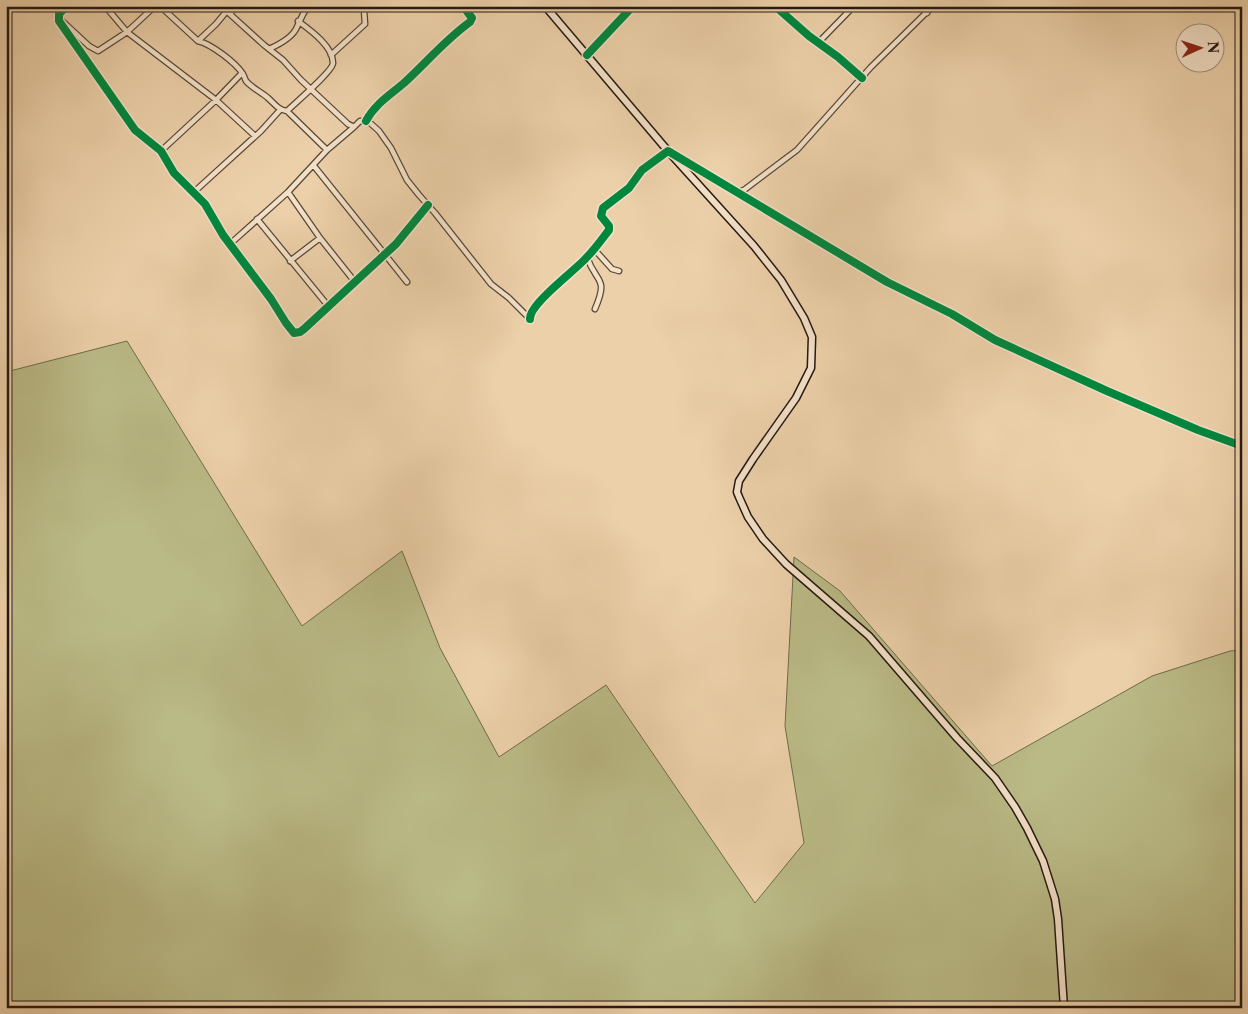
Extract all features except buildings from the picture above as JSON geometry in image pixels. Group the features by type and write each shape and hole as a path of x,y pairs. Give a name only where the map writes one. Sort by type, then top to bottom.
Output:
{"main road":[{"path":"545,6 668,151 754,246 795,301 812,337 811,368 796,398 739,481 737,492 743,506 763,539 786,564 868,636 994,778 1014,806 1043,862 1055,898 1064,1008"}],"street":[{"path":"58,17 67,6"},
{"path":"105,6 127,32 216,100 255,136"},
{"path":"58,17 95,50 102,49 127,32 155,6"},
{"path":"160,6 198,41 215,49 242,72 246,81 280,110 287,111 327,150"},
{"path":"220,6 283,60 348,124 354,127"},
{"path":"198,41 236,6"},
{"path":"269,49 286,40 297,28 298,21 308,6"},
{"path":"331,55 365,24 362,6"},
{"path":"366,121 372,110 405,82 455,33 470,22 472,18 463,6"},
{"path":"587,56 633,6"},
{"path":"775,6 862,78"},
{"path":"819,42 853,6"},
{"path":"920,6 927,13"},
{"path":"738,192 744,190 797,150 862,78 933,6"},
{"path":"58,17 74,45 135,130 161,151 174,173 205,204 214,221 294,333 300,332 329,307 385,254 406,233 428,205"},
{"path":"287,111 331,69 333,64 331,55 325,46 298,21"},
{"path":"161,151 216,100 242,72"},
{"path":"194,192 255,136 280,110"},
{"path":"230,244 288,192 296,181 314,166 327,150 360,121 366,121 373,125 387,141 407,180 491,284 509,298 530,319 530,313 549,292 587,258 610,228 602,219 601,210 629,188 642,170 668,151 887,282 952,314 995,340 1106,391 1198,430 1242,446"},
{"path":"314,166 407,282"},
{"path":"288,192 320,238 355,282"},
{"path":"257,218 329,307"},
{"path":"290,261 320,238"},
{"path":"594,249 612,269 619,271"},
{"path":"587,258 602,286 601,296 595,309"}],"green space":[{"path":"127,341 302,626 402,551 440,648 499,757 606,685 755,903 804,843 785,726 794,557 840,591 992,766 1152,676 1230,651 1242,650 1242,1008 6,1008 6,372"}],"waterway":[{"path":"1235,1008 1242,995"}],"cycle path":[{"path":"67,6 59,14 59,21 135,130 161,151 174,173 205,204 223,235 294,333 304,329 396,244 428,205"},
{"path":"366,121 378,105 404,83 452,36 470,22 472,18 463,6"},
{"path":"587,55 633,6"},
{"path":"775,6 862,78"},
{"path":"530,319 537,305 587,257 609,230 609,226 601,216 603,208 629,188 642,170 668,151 887,282 952,314 995,340 1107,391 1198,430 1242,446"}]}
